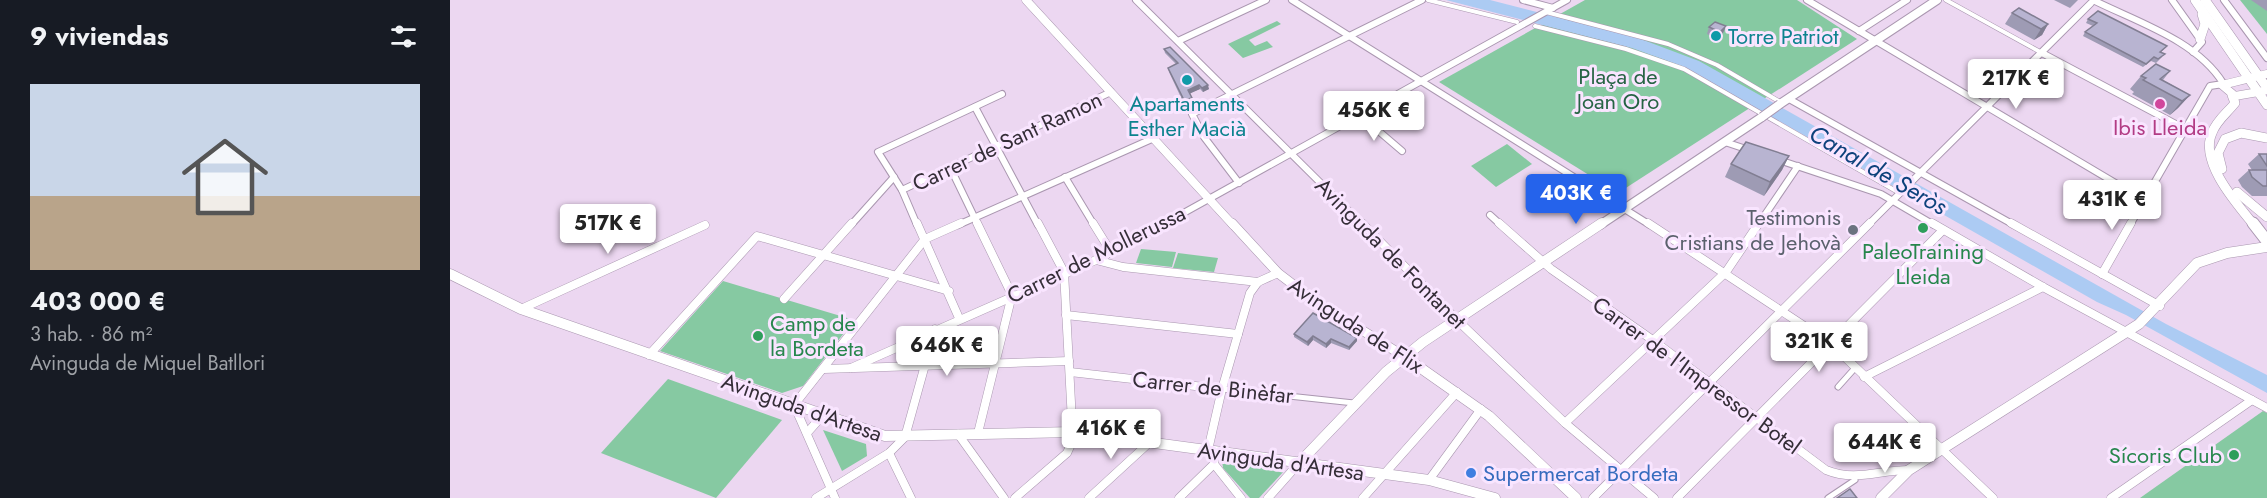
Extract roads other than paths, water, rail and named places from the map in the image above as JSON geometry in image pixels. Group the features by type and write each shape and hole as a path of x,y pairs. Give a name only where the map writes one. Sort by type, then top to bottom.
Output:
{"main road":[{"path":"1299,463 1386,372 1404,357 1936,0"},
{"path":"2195,47 2205,20 2199,2"},
{"path":"2199,2 2258,76 2267,105"},
{"path":"2226,86 2235,103 2213,129 2209,152 2222,181 2266,235"},
{"path":"2267,138 2244,133 2231,135 2221,143 2218,153 2220,166 2235,189 2267,217"},
{"path":"1881,498 1910,470 1941,449 2139,324 2160,306 2194,265 2248,248 2267,247"},
{"name":"Avinguda d'Artesa","path":"450,274 517,307 878,435 905,437 1073,432 1429,480 1472,495 1495,498"},
{"name":"Avinguda de Flix","path":"1404,357 1481,409 1576,498"}],"street":[{"name":"Avinguda de Flix","path":"1026,0 1278,273 1312,299 1404,357"},
{"name":"Avinguda de Fontanet","path":"1136,0 1293,153 1457,320 1565,423 1654,498"},
{"path":"1178,41 1266,0"},
{"path":"1292,0 1726,272 1830,343 1993,498"},
{"path":"1239,183 1204,137 1192,114 1422,0"},
{"path":"1428,0 1517,22"},
{"path":"1523,0 1553,8"},
{"name":"Carrer de Mollerussa","path":"851,368 1111,252 1361,116 1567,0"},
{"path":"1807,0 2144,200"},
{"path":"1859,31 1907,0"},
{"path":"1946,0 2185,129"},
{"path":"2172,0 2195,47 2226,86 2244,97 2264,90"},
{"path":"2224,0 2267,58"},
{"path":"1593,498 1893,200 1899,191 1922,174 2090,1 2195,47"},
{"path":"1546,12 1668,44 1717,65 1922,174 2160,306"},
{"path":"1534,26 1626,49 1684,69 1899,191"},
{"path":"2102,274 2210,86 2226,86 2258,76"},
{"name":"Carrer de Sant Ramon","path":"902,190 995,144 1111,92"},
{"path":"960,318 902,190 878,152 1002,94"},
{"path":"975,107 1064,272 1073,440 1067,453 1015,498"},
{"path":"1361,116 1402,151"},
{"path":"835,498 794,405 925,239 1154,138"},
{"path":"1725,142 1756,152"},
{"path":"1767,156 1893,200 2043,287 2267,408"},
{"path":"1565,423 1726,272 1798,166"},
{"path":"950,167 972,218 1012,295 978,434"},
{"path":"784,299 894,177"},
{"path":"1065,177 1111,252"},
{"name":"Carrer de l'Impressor Botel","path":"1490,215 1544,263 1654,341 1826,470 1855,480"},
{"path":"517,307 705,225"},
{"path":"1677,498 1943,230"},
{"path":"649,355 757,236 949,291"},
{"path":"1095,260 1123,267 1258,282"},
{"path":"1241,498 1214,464 1212,451 1222,389 1250,293 1258,282 1278,273"},
{"path":"1864,377 2043,287"},
{"path":"1066,315 1238,334"},
{"path":"816,498 889,453 905,437 935,329"},
{"path":"824,369 1069,361"},
{"path":"1838,387 1855,368"},
{"name":"Carrer de Binèfar","path":"1070,372 1356,403"},
{"path":"1363,498 1457,392"},
{"path":"2111,498 2252,400"},
{"path":"1429,480 1481,409"},
{"path":"807,433 822,416"},
{"path":"958,434 1004,498"},
{"path":"1089,498 1150,442"},
{"path":"889,453 911,498"},
{"path":"1268,498 1299,463"},
{"path":"1179,498 1214,464"},
{"path":"1828,498 1855,480 1886,470 1910,470"}],"water":[{"name":"Canal de Seròs","path":"1446,0 1490,0 1638,38 1699,61 2166,324 2267,375 2267,393 2126,315 2097,302 1682,66 1632,48"}],"place":[{"name":"Torre Patriot","path":"1716,36"},
{"name":"Apartaments Esther Macià","path":"1187,80"},
{"name":"Ibis Lleida","path":"2160,104"},
{"name":"PaleoTraining Lleida","path":"1923,228"},
{"name":"Testimonis Cristians de Jehovà","path":"1853,230"},
{"name":"Camp de la Bordeta","path":"758,336"},
{"name":"Sícoris Club","path":"2234,455"},
{"name":"Supermercat Bordeta","path":"1471,473"}],"park label":[{"name":"Plaça de Joan Oro","path":"1618,88"}]}
